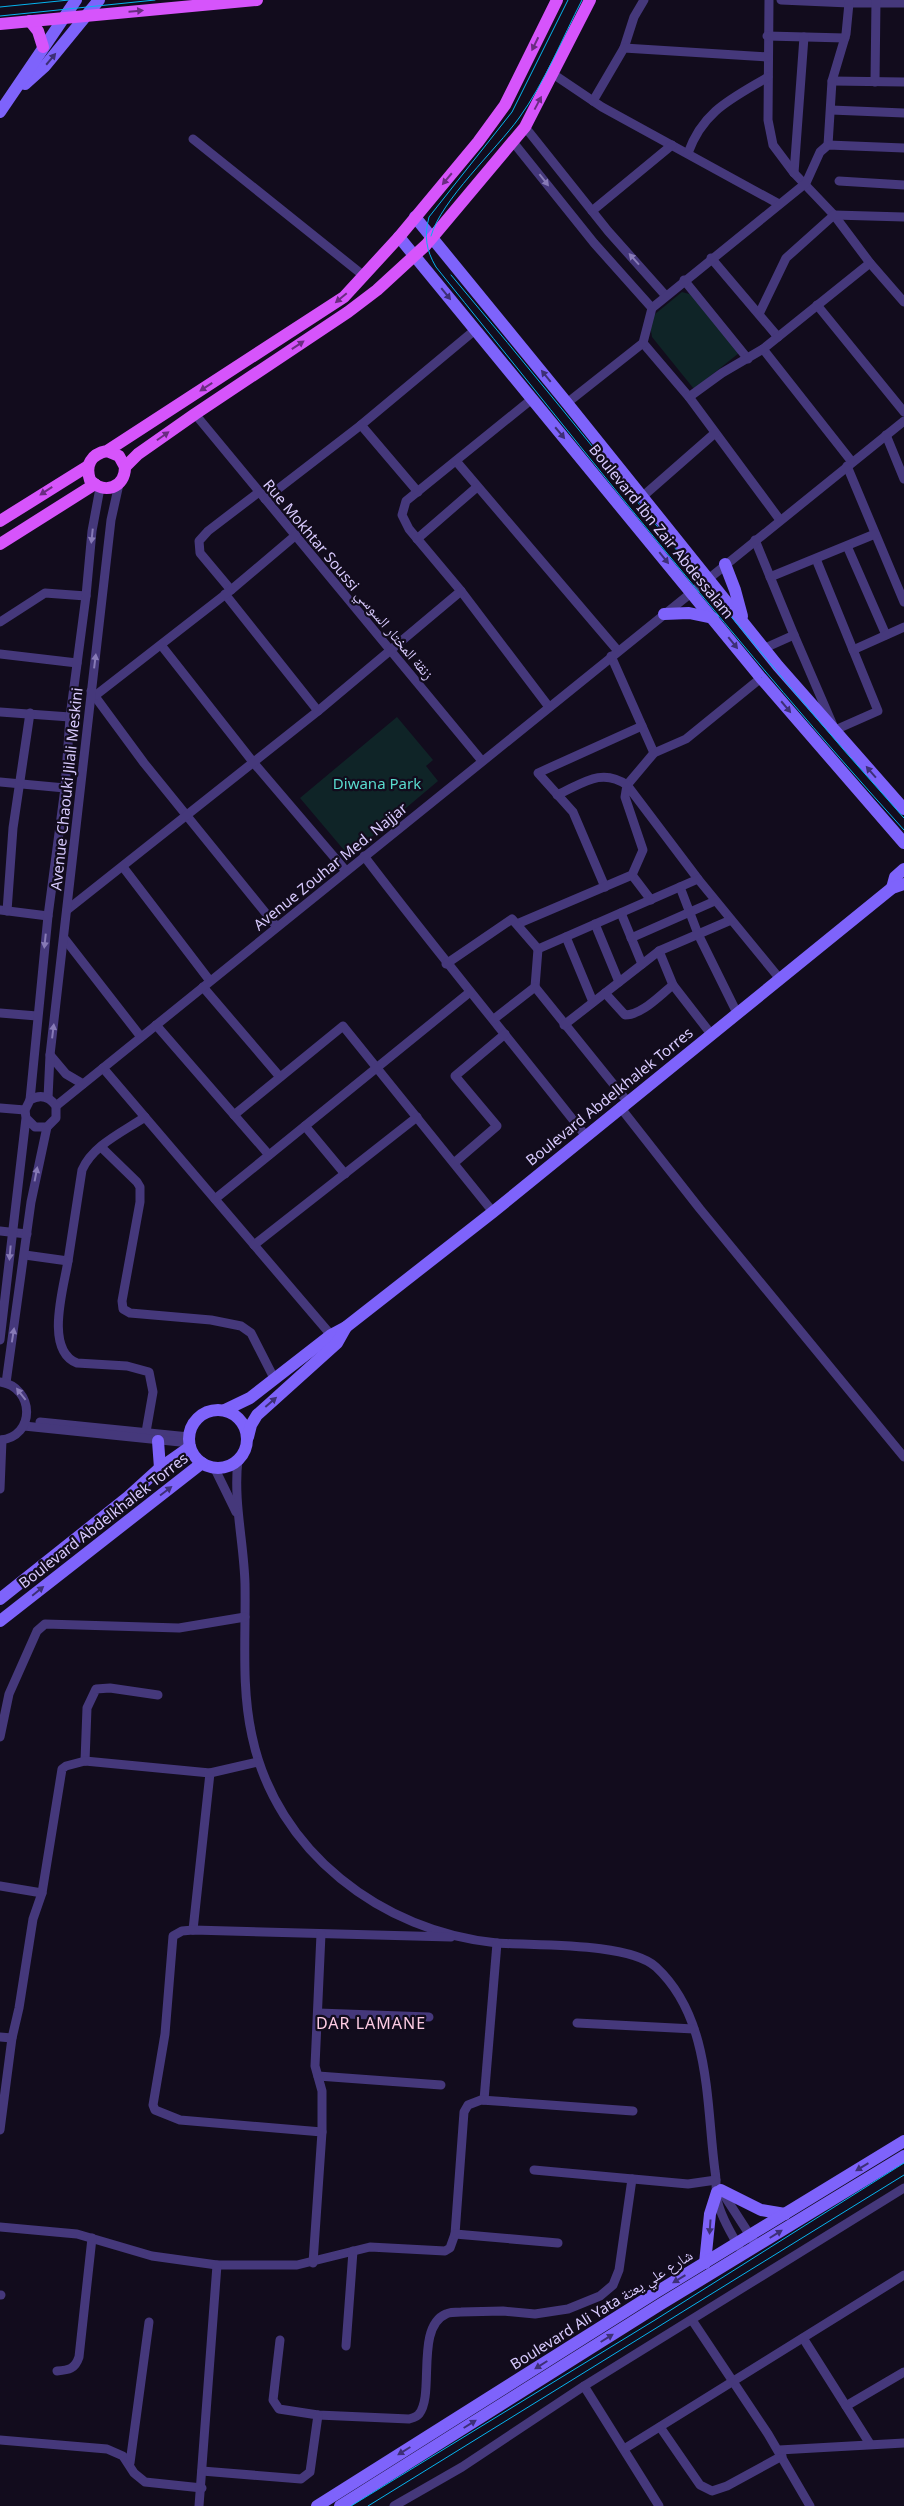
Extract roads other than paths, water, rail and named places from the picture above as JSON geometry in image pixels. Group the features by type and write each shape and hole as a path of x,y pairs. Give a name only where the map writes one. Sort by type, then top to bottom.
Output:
{"main road":[{"path":"0,24 257,0"},
{"path":"0,522 88,466 95,456 107,451 324,312 344,297 415,218 478,142 505,105 556,0"},
{"path":"125,467 138,454 195,414 348,312 377,290 434,238 525,127 590,0"},
{"path":"30,21 38,31 43,47"},
{"path":"88,466 90,480 97,486 113,488 119,484 125,473 125,467 119,456 107,451"},
{"path":"0,544 97,486"}],"street":[{"path":"0,112 76,0"},
{"path":"15,92 45,66 99,0"},
{"path":"593,101 624,48 634,17 644,0"},
{"path":"769,0 767,36 768,130 773,144 794,173 806,183 834,215 870,263 900,292 904,302"},
{"path":"780,0 904,3"},
{"path":"875,82 876,1"},
{"path":"828,145 832,81 845,38 849,3"},
{"path":"767,36 845,38"},
{"path":"794,173 804,37"},
{"path":"624,48 768,57"},
{"path":"832,81 904,82 904,72"},
{"path":"553,74 593,101 779,204"},
{"path":"688,153 695,134 709,116 768,77"},
{"path":"831,110 904,113"},
{"path":"525,127 615,238 666,296"},
{"path":"193,140 364,276"},
{"path":"513,142 600,250 652,308"},
{"path":"592,210 672,145"},
{"path":"568,403 643,343 652,308 711,258 806,183 820,152 828,145 904,148"},
{"path":"839,181 904,185"},
{"path":"759,314 786,258 834,215 904,217"},
{"name":"Boulevard Ibn Zair Abdessalam","path":"415,218 434,238 765,648 834,730 904,808"},
{"name":"Boulevard Ibn Zair Abdessalam","path":"398,237 692,591 761,678 904,843"},
{"path":"600,250 615,238"},
{"path":"711,258 778,337"},
{"path":"689,398 722,373 763,349 870,263"},
{"path":"684,280 748,359"},
{"path":"817,305 904,412"},
{"path":"318,710 200,553 199,541 208,531 361,425 475,330"},
{"path":"643,343 689,398 780,520"},
{"path":"763,349 849,464 875,534 904,602"},
{"path":"532,400 406,501 402,515 404,522 417,539 460,591 549,707"},
{"name":"Rue Mokhtar Soussi زنقة المختار السوسي","path":"195,414 482,761"},
{"name":"Avenue Zouhar Med. Najjar","path":"56,1106 904,420"},
{"path":"361,425 418,492"},
{"path":"642,496 716,433"},
{"path":"886,435 903,473"},
{"path":"456,461 615,654 654,753"},
{"name":"Avenue Chaouki Jilali Meskini","path":"48,1098 50,1055 94,693 111,520 119,484"},
{"name":"Avenue Chaouki Jilali Meskini","path":"30,1100 37,1016 65,788 70,717 86,596 97,486"},
{"path":"417,539 477,487"},
{"path":"770,577 875,534"},
{"path":"277,927 144,764 94,693 161,646 296,535"},
{"path":"755,540 834,730 878,710 816,559"},
{"path":"847,546 886,635"},
{"path":"725,564 735,590 743,621"},
{"path":"67,910 392,650 460,591"},
{"path":"0,622 45,593 86,596"},
{"path":"664,614 689,613 713,618"},
{"path":"853,650 904,627"},
{"path":"765,648 794,635"},
{"path":"161,646 253,762 346,871"},
{"path":"0,654 77,663"},
{"path":"516,924 632,875 643,850 625,797 627,785 654,753 686,739 761,678"},
{"path":"0,712 70,717"},
{"path":"30,713 19,783 4,911 48,916"},
{"path":"605,886 573,812 538,773 642,726"},
{"path":"557,795 604,775 616,777 627,785 715,901 780,979"},
{"path":"0,782 65,788"},
{"path":"364,856 446,964 494,1019 585,1135"},
{"path":"123,867 207,984 280,1076"},
{"name":"Boulevard Abdelkhalek Torres","path":"225,1410 250,1398 275,1380 493,1212 585,1135 898,886 895,877 904,869"},
{"path":"632,875 651,900"},
{"path":"538,949 698,879"},
{"path":"680,887 698,934 737,1014"},
{"path":"631,938 715,901"},
{"path":"621,913 642,964"},
{"path":"446,964 512,919 538,949 535,987 706,1216 904,1457"},
{"path":"564,1025 659,951 731,920"},
{"path":"595,924 619,982"},
{"path":"566,937 594,1002"},
{"path":"64,938 141,1037"},
{"path":"659,951 673,984 711,1034"},
{"path":"605,993 625,1015 629,1015 639,1011 673,984"},
{"path":"494,1019 535,987"},
{"path":"215,1199 470,992"},
{"path":"0,1013 37,1016"},
{"path":"156,1024 269,1155"},
{"path":"234,1114 343,1026 493,1212"},
{"path":"454,1163 497,1126 455,1076 505,1034"},
{"path":"50,1055 66,1074 82,1084"},
{"path":"103,1068 331,1335"},
{"path":"0,1340 26,1114 30,1100 38,1096 48,1098 56,1106 56,1118 47,1127 35,1182 25,1255 3,1382 14,1386 26,1401 25,1423 15,1435 1,1440 0,1489"},
{"path":"0,1108 26,1114 35,1127 47,1127"},
{"path":"146,1117 91,1155 82,1170 58,1323 60,1346 71,1360 127,1366 149,1372 153,1392 146,1432"},
{"path":"254,1245 417,1117"},
{"path":"305,1126 345,1174"},
{"path":"101,1147 140,1187 140,1202 122,1302 123,1309 130,1313 218,1321 241,1326 251,1334 275,1380"},
{"path":"0,1231 27,1234"},
{"path":"25,1255 68,1261"},
{"name":"Boulevard Abdelkhalek Torres","path":"247,1442 249,1430 257,1415 337,1343 346,1327"},
{"path":"190,1442 191,1428 201,1415 209,1411 225,1410 240,1419 245,1426 246,1449 238,1460 231,1465 208,1465"},
{"path":"25,1423 146,1432 190,1442 208,1465 239,1517"},
{"path":"25,1423 158,1441 190,1442"},
{"path":"158,1441 160,1468"},
{"name":"Boulevard Abdelkhalek Torres","path":"0,1599 128,1497 190,1442"},
{"path":"238,1460 236,1476 244,1566 247,1710 258,1762 278,1803 303,1843 332,1873 348,1886 405,1919 467,1938 497,1943 609,1950 646,1959 670,1982 689,2015 694,2029 709,2103 720,2210 740,2249"},
{"name":"Boulevard Abdelkhalek Torres","path":"0,1621 208,1465"},
{"path":"0,1737 10,1694 37,1631 45,1624 178,1628 246,1617"},
{"path":"85,1761 86,1708 96,1689 110,1688 158,1695"},
{"path":"0,2130 12,2038 19,2008 33,1919 42,1893 62,1769 66,1766 85,1761 210,1773 258,1762"},
{"path":"193,1930 210,1773"},
{"path":"0,1886 42,1893"},
{"path":"322,2132 180,2120 156,2110 153,2106 165,2034 173,1936 182,1931 193,1930 467,1938"},
{"path":"313,2263 322,2132 322,2091 315,2066 322,1934"},
{"path":"484,2100 497,1943"},
{"path":"318,2013 429,2017"},
{"path":"577,2023 694,2029"},
{"path":"0,2037 12,2038"},
{"path":"318,2076 441,2085"},
{"path":"0,2227 77,2234 152,2256 217,2265 297,2265 313,2263 370,2247 445,2251 450,2248 455,2234 464,2112 472,2102 484,2100 633,2111"},
{"name":"Boulevard Ali Yata شارع علي يعتة","path":"754,2241 785,2214 904,2141"},
{"name":"Boulevard Ali Yata شارع علي يعتة","path":"340,2506 740,2249 904,2156"},
{"path":"534,2170 718,2187 761,2210 785,2214"},
{"path":"280,2340 273,2400 275,2406 284,2412 409,2419 419,2414 422,2408 433,2324 446,2313 503,2311 553,2313 600,2296 617,2279 632,2179"},
{"path":"718,2187 754,2241"},
{"path":"705,2263 711,2208 718,2187"},
{"path":"394,2506 462,2467 584,2386 904,2188"},
{"path":"455,2234 558,2243"},
{"path":"58,2370 69,2370 75,2366 79,2357 92,2238"},
{"name":"Boulevard Ali Yata شارع علي يعتة","path":"317,2506 705,2263 740,2249"},
{"path":"346,2346 353,2251"},
{"path":"199,2506 202,2488 217,2265"},
{"path":"624,2449 904,2275"},
{"path":"692,2320 734,2380 780,2453 810,2506"},
{"path":"130,2463 149,2322"},
{"path":"803,2338 870,2444"},
{"path":"846,2406 904,2372"},
{"path":"584,2386 659,2506"},
{"path":"202,2471 301,2479 310,2472 318,2415"},
{"path":"660,2427 700,2484 712,2491 727,2486 780,2453 870,2444 904,2443"},
{"path":"0,2440 107,2449 118,2453 130,2463 134,2473 145,2482 202,2488"}],"tram line":[{"path":"0,7 69,0"},
{"path":"0,16 155,0"},
{"path":"568,0 512,112 429,217 426,237 430,255 436,267 666,552 783,692 904,830"},
{"path":"431,236 437,222 457,191 509,131 528,104 545,75 582,0"},
{"path":"451,275 731,617 845,752 904,818"},
{"path":"351,2506 655,2320 904,2163"},
{"path":"368,2506 904,2175"}],"district":[{"name":"DAR LAMANE","path":"371,2023"}],"park label":[{"name":"Diwana Park","path":"377,783"}]}
